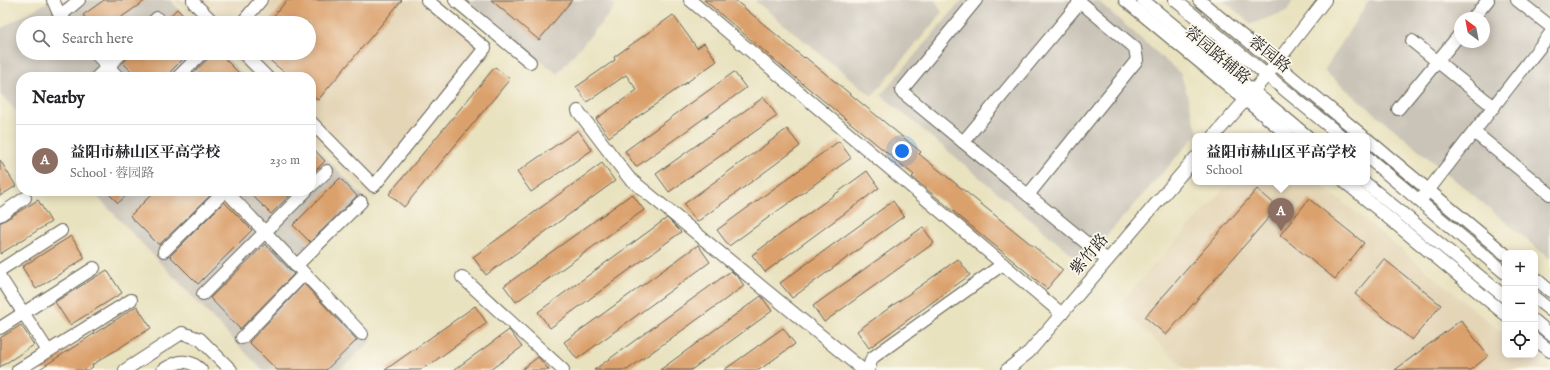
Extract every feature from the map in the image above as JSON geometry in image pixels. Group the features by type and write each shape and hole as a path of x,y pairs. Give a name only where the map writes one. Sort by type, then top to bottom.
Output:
{"street":[{"path":"53,0 61,16"},
{"path":"66,16 79,0"},
{"path":"194,0 194,3 207,16"},
{"path":"248,16 261,0"},
{"path":"316,127 374,186 486,48 427,0"},
{"path":"455,0 530,62"},
{"path":"690,0 1062,314"},
{"path":"976,0 901,91 1107,260"},
{"name":"蓉园路辅路","path":"1125,0 1249,96 1286,133"},
{"path":"1143,0 1249,96 1303,133"},
{"name":"蓉园路","path":"1175,0 1337,133"},
{"name":"蓉园路辅路","path":"1199,0 1359,133"},
{"path":"1217,133 1267,75 1326,0"},
{"path":"1479,12 1488,0"},
{"path":"1517,0 1550,26"},
{"path":"963,142 1079,1 1135,48 1137,60 1028,196"},
{"path":"1420,201 1550,34"},
{"path":"1412,41 1494,106"},
{"path":"1398,109 1454,41"},
{"path":"102,60 113,72"},
{"path":"102,72 115,60"},
{"path":"183,72 195,60"},
{"path":"250,60 262,72"},
{"path":"578,111 629,178 864,370"},
{"path":"1474,132 1550,194"},
{"path":"1370,141 1502,251"},
{"path":"1370,159 1502,270"},
{"name":"紫竹路","path":"1007,370 1029,352 1192,161"},
{"path":"316,181 327,170"},
{"path":"1349,185 1502,312"},
{"path":"1368,185 1502,295"},
{"path":"164,251 220,196"},
{"path":"230,196 362,334"},
{"path":"203,294 301,196"},
{"path":"0,214 26,198"},
{"path":"242,338 361,202"},
{"path":"0,270 61,231"},
{"path":"868,370 872,358 1003,264"},
{"path":"0,328 94,268"},
{"path":"0,277 48,351"},
{"path":"462,277 563,370"},
{"path":"1538,281 1550,291"},
{"path":"18,370 130,300"},
{"path":"1538,300 1550,310"},
{"path":"1536,322 1550,334"},
{"path":"125,370 182,333 200,338 231,370"},
{"path":"1538,341 1550,351"},
{"path":"163,370 178,362 190,362 200,370"}],"shaded area":[{"path":"51,0 170,0 186,16 23,16"},
{"path":"175,0 436,0 494,50 373,200 316,142 316,72 246,72 235,60 316,60 316,16 191,16"},
{"path":"468,0 608,0 616,6 557,74"},
{"path":"754,0 935,0 942,13 872,96"},
{"path":"962,0 1097,0 1181,74 1198,133 1192,133 1192,140 1082,263 881,95"},
{"path":"1223,0 1293,0 1287,11 1251,24"},
{"path":"1369,0 1550,0 1550,259 1324,71"},
{"path":"16,20 16,60 229,60 241,72 16,72 16,111 0,94 0,29"},
{"path":"316,148 370,203 303,266 372,340 340,370 262,370 97,196 316,196"},
{"path":"1227,185 1322,185 1502,333 1502,358 1534,358 1548,370 1187,370 1118,305"}],"building":[{"path":"104,0 146,0 123,16 83,15"},
{"path":"287,0 402,0 318,100 316,99 316,72 284,72 269,60 316,60 316,16 274,16"},
{"path":"491,0 572,0 539,40"},
{"path":"704,0 735,0 804,58 805,57 921,152 919,154 1063,270 1047,289 912,177 914,175"},
{"path":"177,9 184,16 170,16"},
{"path":"673,15 697,48 704,43 717,61 609,137 596,119 637,90 626,75 587,102 576,87 615,60 614,57"},
{"path":"126,60 182,60 170,72 132,72 123,63"},
{"path":"207,60 226,60 238,72 194,72"},
{"path":"495,67 510,79 404,207 389,194"},
{"path":"734,72 746,88 636,167 625,151"},
{"path":"764,97 777,116 669,192 656,174"},
{"path":"787,129 800,146 697,222 684,204"},
{"path":"578,130 592,150 531,192 517,172"},
{"path":"839,141 851,158 729,246 717,230"},
{"path":"316,151 325,161 316,170"},
{"path":"0,160 16,186 0,196"},
{"path":"602,163 615,181 486,275 473,257"},
{"path":"867,171 879,188 765,272 752,255"},
{"path":"340,178 357,196 310,242 293,225"},
{"path":"1257,189 1278,207 1166,335 1145,317"},
{"path":"632,194 644,210 516,302 504,286"},
{"path":"111,196 126,196 118,203"},
{"path":"150,196 210,196 159,245 130,216"},
{"path":"253,196 289,196 271,214"},
{"path":"1309,199 1364,243 1335,279 1280,235"},
{"path":"38,200 51,222 0,254 0,223"},
{"path":"893,201 904,216 792,298 780,283"},
{"path":"224,202 252,230 198,284 170,256"},
{"path":"667,218 681,232 550,328 538,312"},
{"path":"923,227 934,243 824,322 813,306"},
{"path":"71,236 85,258 36,289 22,267"},
{"path":"265,244 294,274 240,329 210,298"},
{"path":"698,245 710,262 577,359 564,342"},
{"path":"958,259 970,275 869,348 857,331"},
{"path":"1384,259 1441,305 1412,340 1355,294"},
{"path":"107,270 122,293 70,325 55,302"},
{"path":"731,271 739,278 744,286 627,370 594,370"},
{"path":"304,284 357,340 326,370 277,370 249,342"},
{"path":"761,296 772,311 691,370 660,370"},
{"path":"137,306 151,328 92,365 93,367 88,370 38,370"},
{"path":"475,306 487,323 432,363 420,370 385,370"},
{"path":"1461,320 1488,356 1471,370 1395,370"},
{"path":"21,325 34,345 0,367 0,338"},
{"path":"783,328 795,344 759,370 724,370"},
{"path":"509,330 522,347 490,370 454,370"},
{"path":"538,357 549,370 521,370"}],"place":[{"name":"益阳市赫山区平高学校","path":"1281,231"}]}
